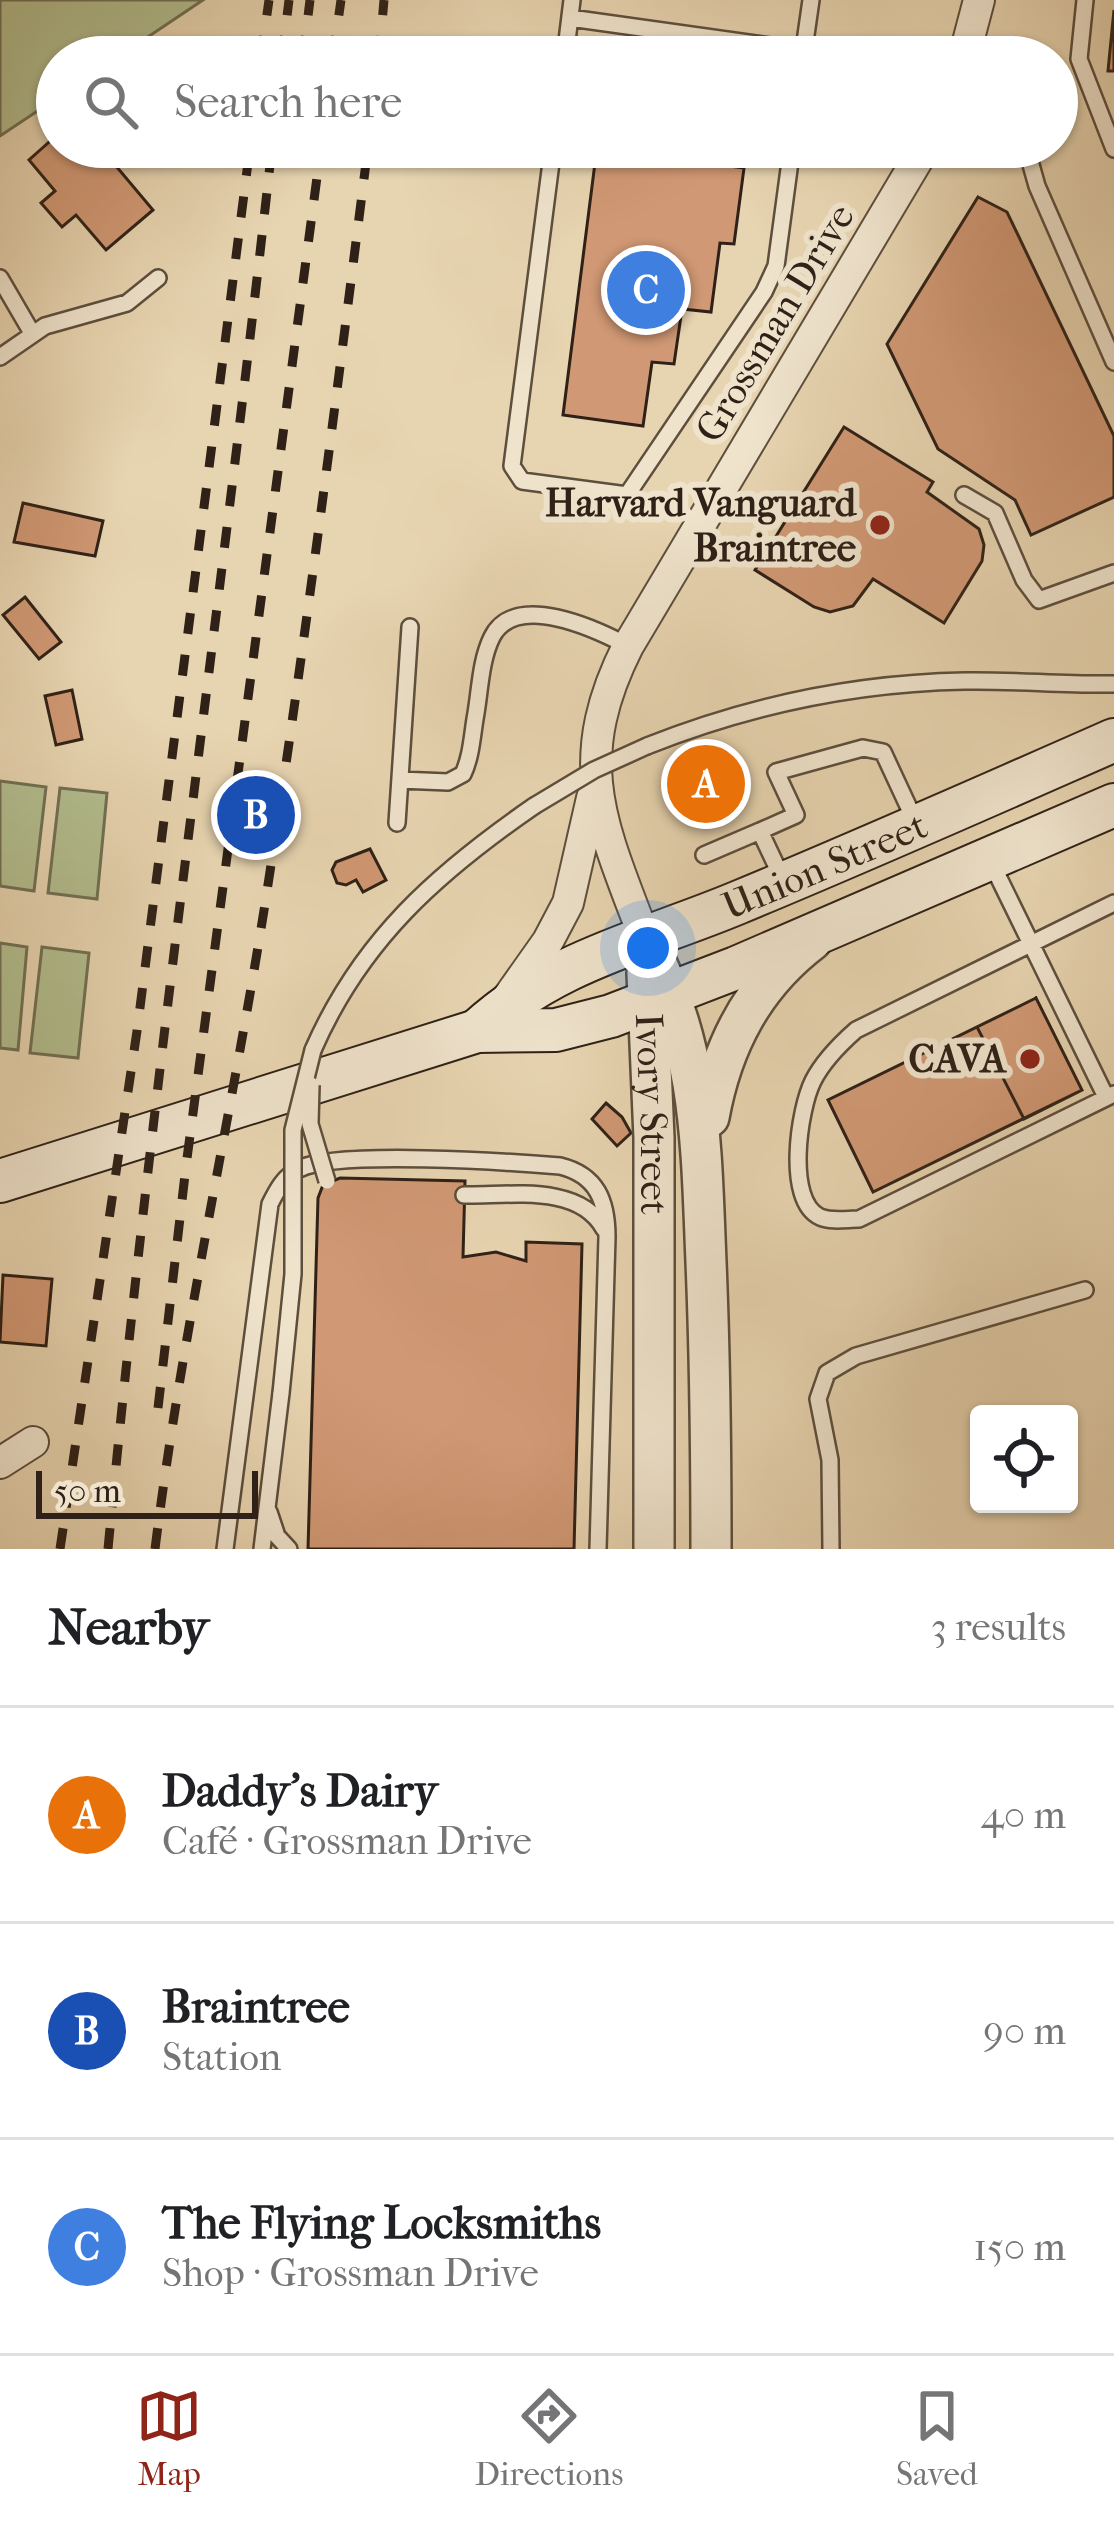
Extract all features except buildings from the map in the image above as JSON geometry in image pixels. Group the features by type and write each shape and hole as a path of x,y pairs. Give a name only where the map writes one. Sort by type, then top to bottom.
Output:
{"main road":[{"name":"Union Street","path":"0,1181 489,1020 553,974 784,884 1114,740"},
{"name":"Union Street","path":"489,1020 556,1030 660,998 1114,805"}],"street":[{"path":"970,36 979,0"},
{"name":"Grossman Drive","path":"645,939 603,826 595,780 604,702 628,646 913,168"},
{"path":"489,1020 548,941 568,903 595,780"},
{"path":"703,1170 712,1097 733,1033 771,979 825,930"},
{"name":"Ivory Street","path":"645,939 660,998 654,1549"},
{"name":"Ivory Street","path":"660,998 687,1042 696,1089 712,1403 711,1549"},
{"path":"655,1287 671,1470 668,1549"},
{"path":"0,1463 33,1442"}],"lane":[{"path":"806,36 811,0"},
{"path":"1085,0 1079,59 1114,149"},
{"path":"571,9 713,36"},
{"path":"550,168 512,466 522,481 626,495 764,292 776,266 789,168"},
{"path":"1031,168 1114,362"},
{"path":"0,278 32,333"},
{"path":"0,357 32,333 58,322 116,309 158,278"},
{"path":"964,494 995,513 1024,580 1040,600 1114,573"},
{"path":"400,780 448,782 463,774 487,652 495,632 507,620 558,618 589,626 628,646"},
{"path":"397,823 410,627"},
{"path":"262,1549 293,1274 292,1130 313,1050 348,980 399,915 534,806 646,746 744,711 840,691 955,681 1114,684"},
{"path":"704,855 796,814 776,772 863,748 883,752 917,826"},
{"path":"760,831 784,884"},
{"path":"990,859 1031,944 1110,1095 859,1219 819,1216 807,1205 800,1182 800,1127 810,1086 834,1050 856,1030 1031,944 1114,903"},
{"path":"313,1050 310,1124 327,1181"},
{"path":"226,1549 270,1204 287,1177 316,1163 347,1159 560,1166 583,1174 600,1192 607,1237 598,1549"},
{"path":"464,1195 574,1200 594,1214 607,1237"},
{"path":"831,1549 830,1460 818,1399 827,1373 856,1356 1085,1290"},
{"path":"269,1497 272,1525 289,1549"}],"green space":[{"path":"0,0 203,0 149,36 36,36 36,112 0,136"},
{"path":"0,781 46,787 34,891 0,886"},
{"path":"60,788 107,793 97,899 48,893"},
{"path":"0,943 27,947 18,1050 0,1048"},
{"path":"42,947 89,953 78,1058 30,1053"}],"railway":[{"path":"264,36 269,0"},
{"path":"285,36 289,0"},
{"path":"306,36 310,0"},
{"path":"336,36 341,0"},
{"path":"381,36 384,0"},
{"path":"60,1549 137,1031 247,168"},
{"path":"108,1549 145,1198 270,168"},
{"path":"158,1408 318,168"},
{"path":"155,1549 265,904 365,168"}],"place":[{"name":"The Flying Locksmiths","path":"646,290"},
{"name":"Harvard Vanguard Braintree","path":"880,525"},
{"name":"Daddy's Dairy","path":"706,784"},
{"name":"Braintree","path":"256,815"},
{"name":"CAVA","path":"1030,1059"}]}
